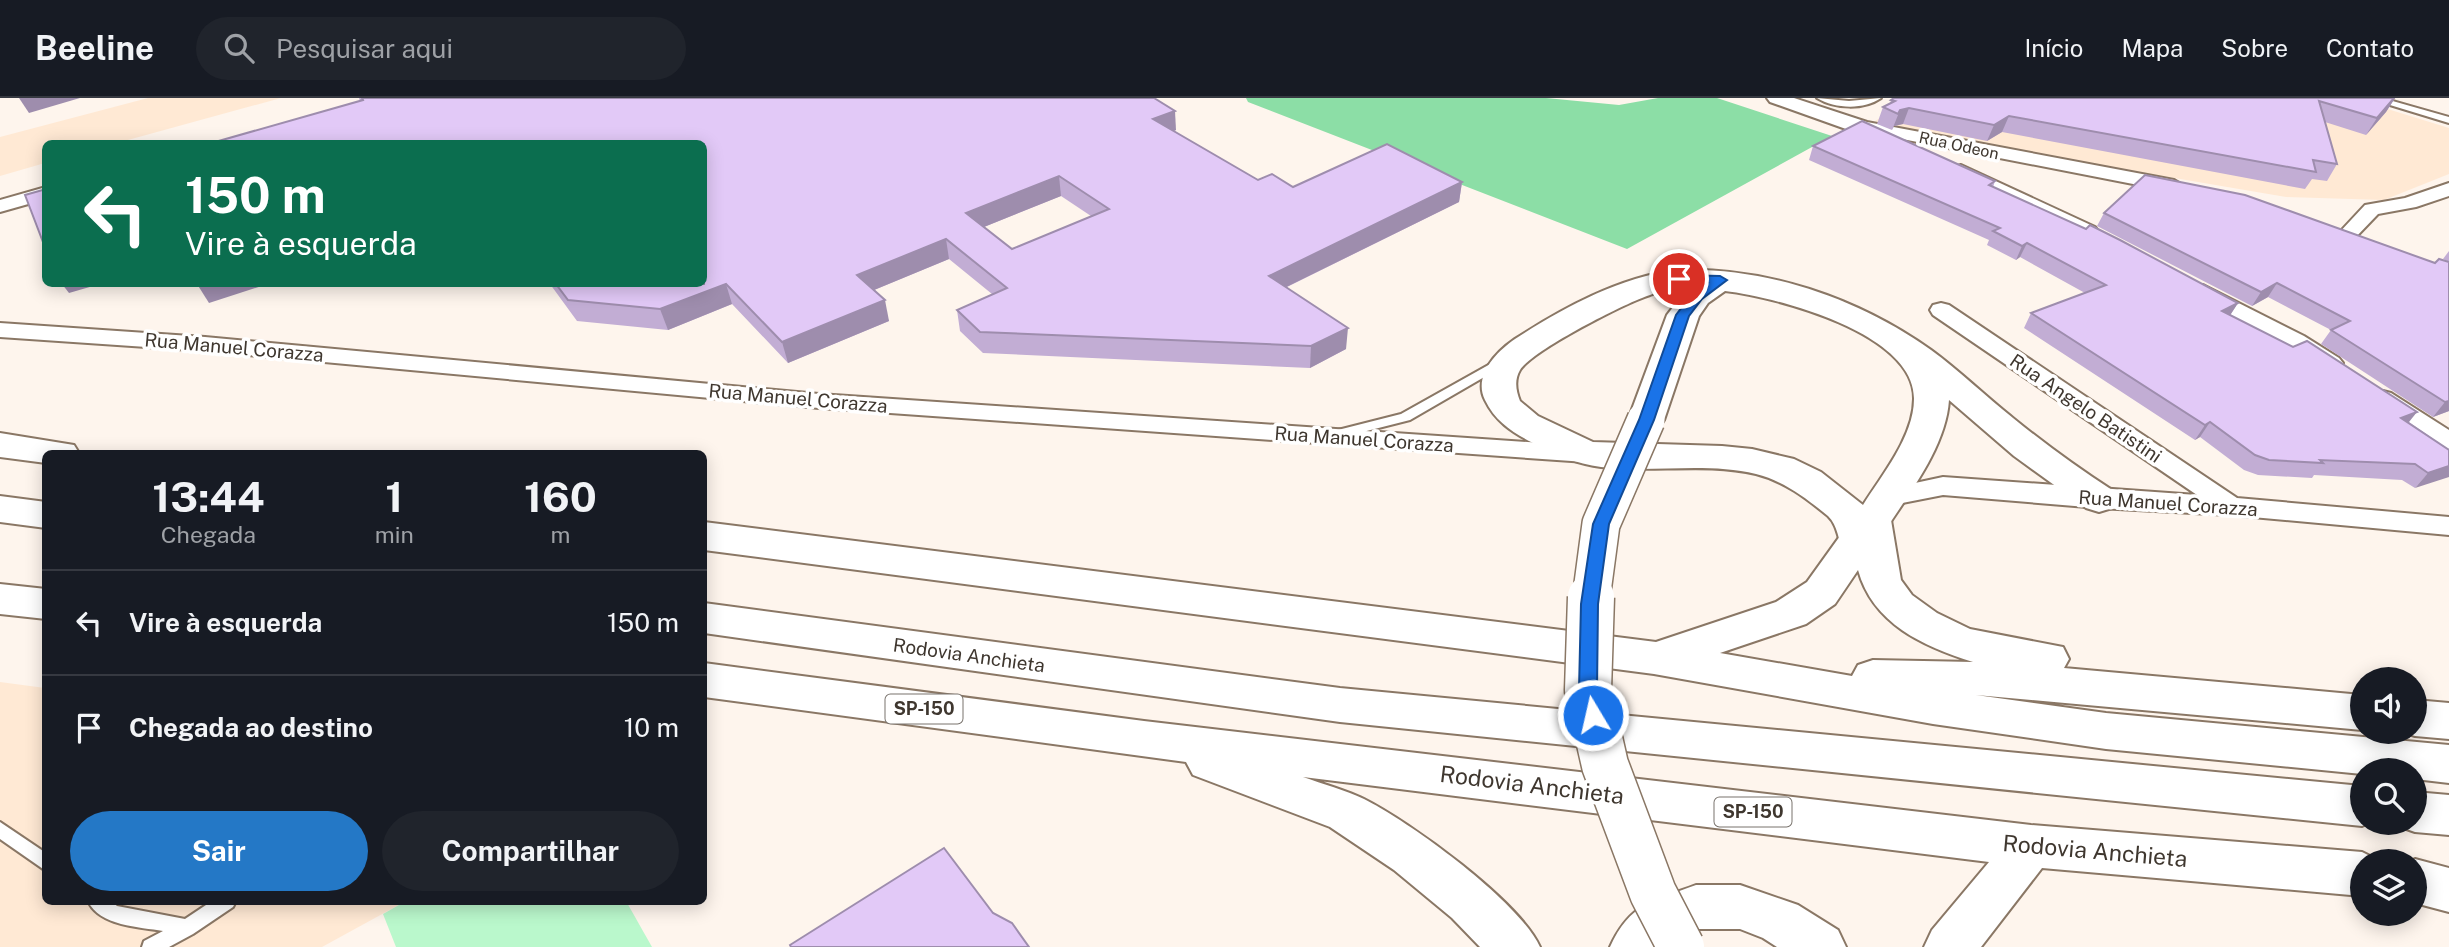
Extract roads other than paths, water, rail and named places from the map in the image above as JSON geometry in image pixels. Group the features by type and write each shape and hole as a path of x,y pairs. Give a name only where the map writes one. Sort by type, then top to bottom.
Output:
{"main road":[{"path":"1872,520 1850,516 1826,492 1805,478 1778,467 1736,457 1598,454 1555,440 1521,422 1504,406 1498,389 1502,371 1523,348 1592,308 1640,287 1679,279 1720,280 1804,296 1840,311 1909,350 2031,452 2099,499"},
{"path":"1681,947 1653,893 1605,765 1588,690 1590,604 1601,524 1646,420 1683,315 1697,296 1720,280"},
{"path":"1654,658 1791,613 1821,593 1872,520 1917,446 1933,399 1927,379 1909,350"},
{"path":"0,445 42,451"},
{"path":"0,509 42,514"},
{"path":"1872,520 1875,554 1890,598 1920,624 1952,641 1988,650 2189,679 2349,711"},
{"path":"707,536 1654,658 1933,706 2105,731 2449,764"},
{"path":"0,599 42,604"},
{"name":"Rodovia Anchieta","path":"707,618 1340,705 2350,805"},
{"path":"1762,677 2001,678 2349,711"},
{"name":"Rodovia Anchieta","path":"707,680 1144,738 2032,846 2350,873"},
{"path":"2427,719 2449,721"},
{"path":"1144,738 1346,813 1411,855 1470,902 1514,947"},
{"path":"2427,813 2449,815"},
{"path":"1950,947 2032,846"},
{"path":"2427,881 2449,883"},
{"path":"2427,884 2449,890"},
{"path":"1636,947 1650,927 1696,907 1740,907 1780,921 1821,947"}],"street":[{"path":"1776,98 1853,123 2111,243"},
{"name":"Rua Odeon","path":"1853,123 2192,190"},
{"path":"2046,211 2039,197 2042,182 2065,167"},
{"path":"2337,231 2372,209 2409,203 2449,189"},
{"path":"0,206 42,194"},
{"path":"2337,231 2369,242"},
{"path":"2180,279 2296,341 2449,441"},
{"name":"Rua Angelo Batistini","path":"1941,310 2231,506"},
{"name":"Rua Manuel Corazza","path":"0,330 205,344 819,401 1598,454"},
{"name":"Rua Manuel Corazza","path":"1872,520 1943,486 2099,499 2231,506 2449,526"}],"lane":[{"path":"1822,98 1837,104 1855,105 1876,98"},
{"path":"2372,98 2449,120"},
{"path":"1328,437 1405,417 1523,348"},
{"path":"0,829 42,860"},
{"path":"102,905 113,913 187,928"},
{"path":"151,947 187,928 221,905"}]}
